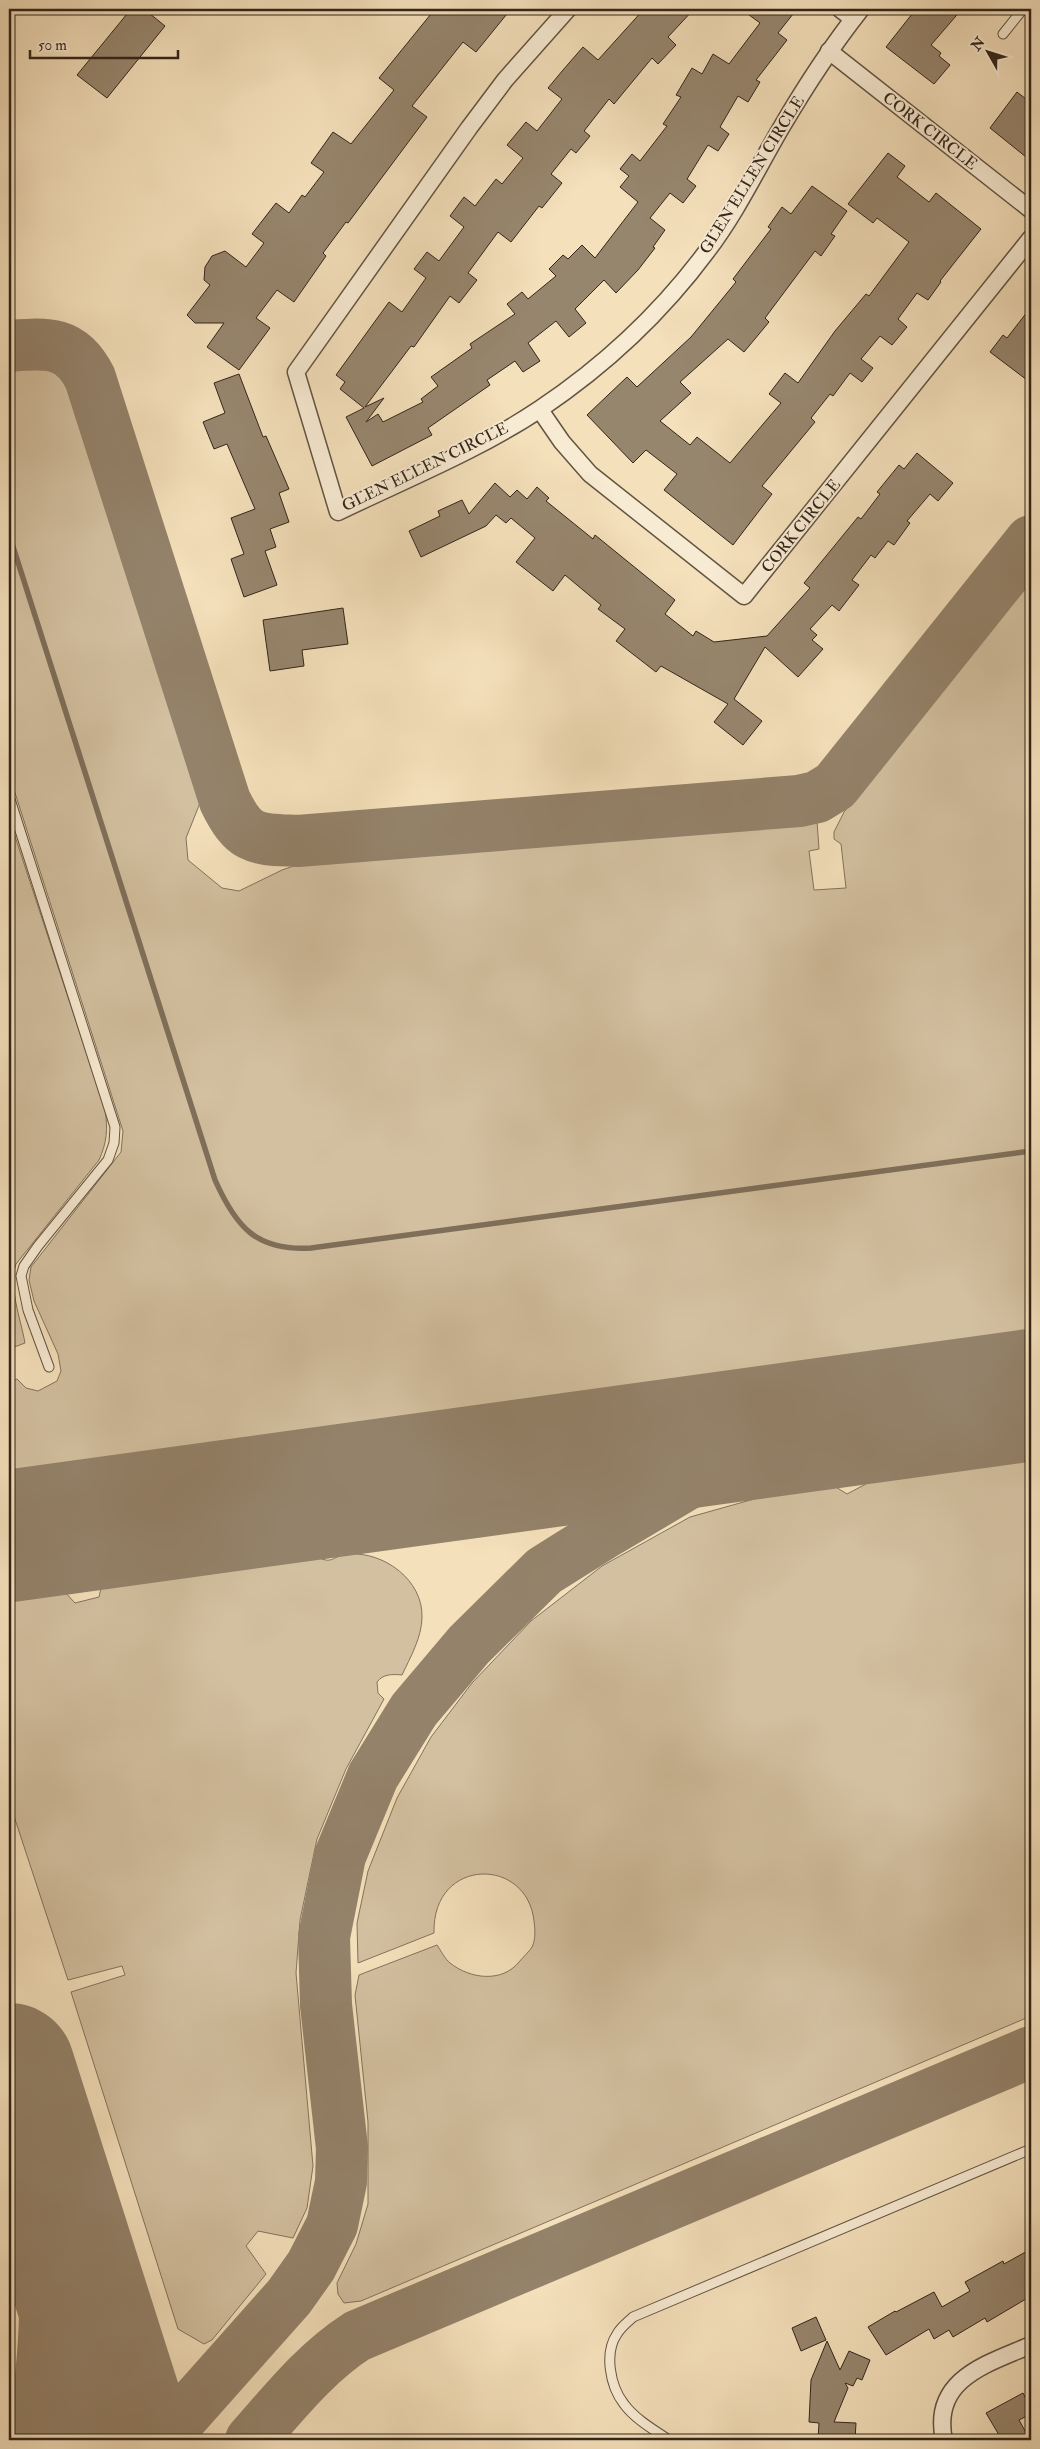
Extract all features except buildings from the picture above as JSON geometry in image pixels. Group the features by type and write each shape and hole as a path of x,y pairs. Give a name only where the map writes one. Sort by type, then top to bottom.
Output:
{"street":[{"name":"GLEN ELLEN CIRCLE","path":"568,9 505,80 468,128 296,372 338,512 500,433 540,410 584,378 626,342 673,294 708,251 738,204 781,128 857,14 840,9"},
{"name":"CORK CIRCLE","path":"830,52 1031,210"},
{"name":"CORK CIRCLE","path":"540,410 562,442 590,474 744,596 1031,238"},
{"path":"944,2440 942,2416 951,2391 964,2377 977,2368 1031,2345"}],"lane":[{"path":"1003,34 1023,9"},
{"path":"9,796 115,1127 114,1143 108,1160 24,1266 22,1276 28,1310 49,1367"},
{"path":"669,2440 647,2425 623,2403 612,2378 610,2356 616,2334 633,2317 1031,2149"}],"shaded area":[{"path":"9,366 33,366 48,370 60,377 66,384 202,798 186,838 188,860 222,888 239,891 282,870 308,861 817,821 819,849 809,851 814,890 846,888 841,844 834,839 834,832 844,812 1031,580 1031,1338 9,1480 9,1382 17,1379 26,1388 38,1391 57,1381 61,1371 58,1354 34,1301 29,1280 31,1267 121,1152 123,1131 9,774"},
{"path":"9,818 105,1110 107,1129 104,1147 99,1160 16,1264 13,1282 14,1293 25,1343 9,1349"},
{"path":"1031,1453 1031,2016 361,2301 344,2303 338,2294 337,2283 356,2244 368,2204 368,2122 355,1995 359,1975 437,1945 448,1961 467,1973 495,1976 512,1969 529,1951 534,1941 534,1921 528,1900 515,1885 499,1876 481,1874 463,1879 448,1890 437,1908 434,1933 358,1963 357,1923 368,1871 397,1798 431,1737 472,1683 531,1621 602,1566 690,1517 790,1489 831,1484 847,1494 866,1484 874,1474"},
{"path":"311,1553 324,1560 332,1560 350,1554 376,1558 388,1563 409,1580 416,1591 421,1604 421,1625 415,1647 402,1675 388,1675 382,1677 377,1682 378,1693 384,1699 346,1769 317,1839 300,1920 296,1973 313,2166 307,2208 293,2238 258,2231 246,2246 266,2274 212,2340 204,2344 178,2329 71,1992 125,1975 122,1966 68,1980 9,1801 9,1603 31,1593 62,1589 75,1603 99,1597 102,1584"}],"waterway":[{"path":"9,534 215,1180 231,1211 250,1233 276,1245 292,1248 311,1248 1031,1151"}],"taxiway":[{"path":"9,346 35,344 66,350 83,366 90,378 225,801 232,814 246,831 254,836 272,840 298,841 799,801 817,797 835,786 1031,541"},
{"path":"162,2440 289,2297 311,2266 332,2225 341,2182 342,2148 326,2005 324,1937 340,1856 373,1776 414,1710 469,1645 544,1571 694,1480 775,1443 879,1416"},
{"path":"251,2440 327,2358 357,2336 1031,2052"},
{"path":"9,2070 29,2153 44,2267 45,2296 42,2368 34,2440"}],"runway":[{"path":"9,1536 1031,1395"},
{"path":"9,2069 127,2440"}]}
